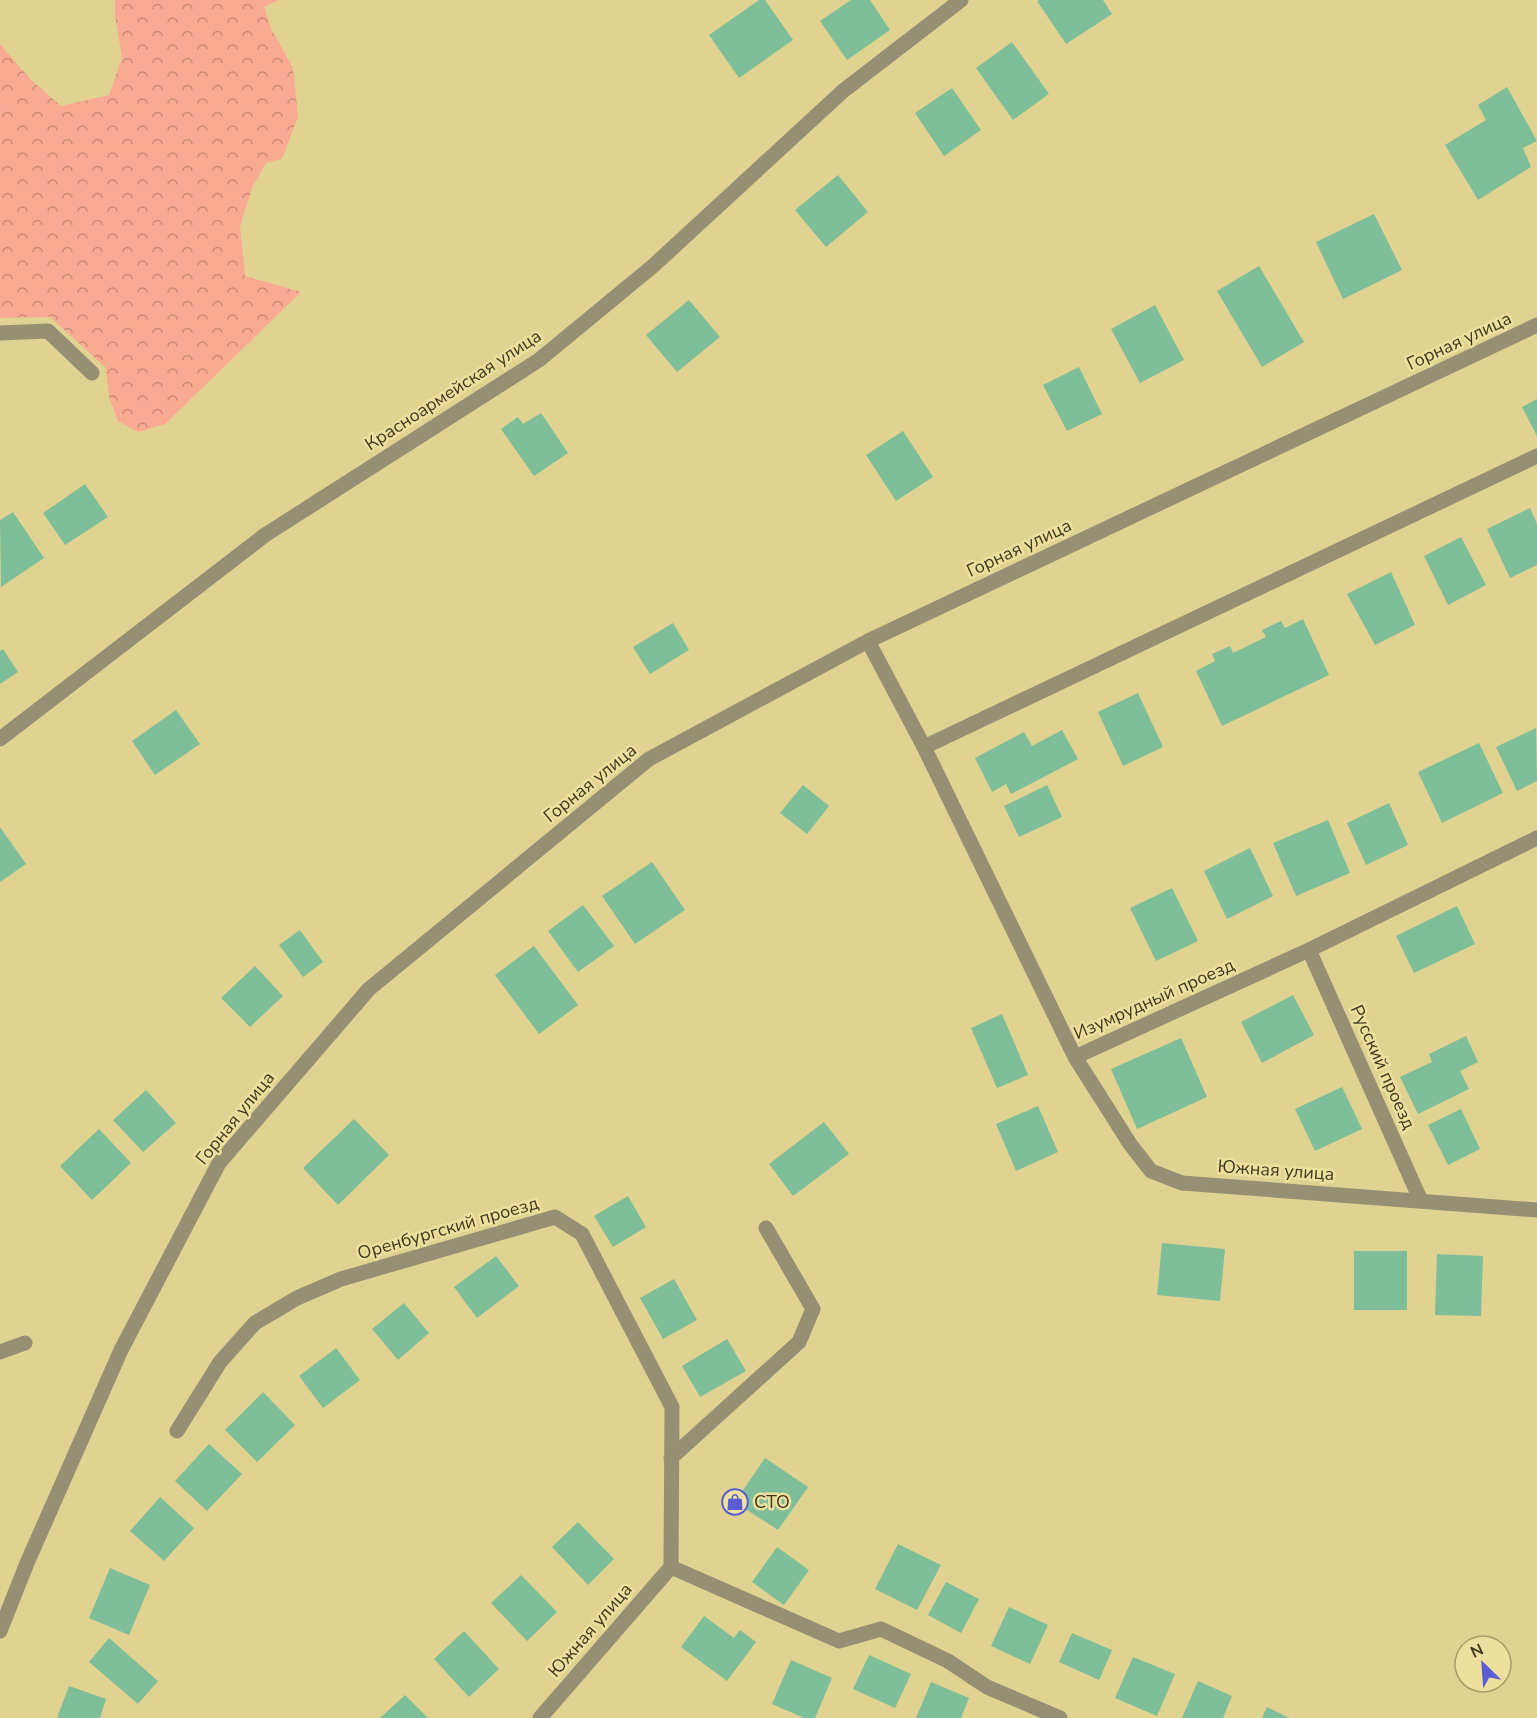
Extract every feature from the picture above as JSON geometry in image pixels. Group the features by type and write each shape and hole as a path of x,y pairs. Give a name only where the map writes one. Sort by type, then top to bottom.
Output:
{"street":[{"name":"Красноармейская улица","path":"0,740 265,535 539,360 652,266 843,91 961,0"},
{"name":"Горная улица","path":"0,1632 27,1563 121,1350 219,1163 369,989 649,759 868,641 1537,325"},
{"path":"0,333 48,331 92,373"},
{"path":"924,747 1537,456"},
{"name":"Изумрудный проезд","path":"868,641 924,747 1075,1057 1310,950 1537,838"},
{"name":"Русский проезд","path":"1310,950 1421,1201"},
{"name":"Южная улица","path":"1075,1057 1130,1144 1151,1171 1182,1183 1537,1210"},
{"name":"Оренбургский проезд","path":"177,1431 220,1362 255,1323 297,1298 341,1279 555,1217 582,1234 672,1407 670,1567"},
{"path":"671,1458 800,1342 813,1309 766,1228"},
{"path":"0,1352 25,1343"},
{"path":"670,1567 839,1641 880,1629 948,1661 987,1687 1060,1718"},
{"name":"Южная улица","path":"540,1718 670,1567"}],"green space":[{"path":"115,0 279,0 264,7 271,28 293,68 298,117 282,159 266,163 252,188 240,226 245,276 301,292 165,424 138,432 118,421 109,397 106,368 50,317 0,318 0,44 30,79 61,106 109,95 122,58"}],"building":[{"path":"759,0 765,0 793,40 739,78 709,35"},
{"path":"851,0 870,0 890,30 847,60 820,21"},
{"path":"1103,0 1112,14 1066,44 1037,1"},
{"path":"1012,42 1049,94 1013,120 976,68"},
{"path":"1507,87 1537,141 1523,148 1531,167 1478,200 1445,145 1486,120 1478,105"},
{"path":"952,88 981,130 944,156 915,113"},
{"path":"838,175 868,212 826,247 795,210"},
{"path":"1374,214 1402,270 1343,299 1316,242"},
{"path":"1259,266 1304,342 1262,367 1217,291"},
{"path":"689,300 720,337 677,372 646,335"},
{"path":"1155,305 1184,360 1140,383 1111,329"},
{"path":"1079,367 1102,414 1067,431 1043,385"},
{"path":"1537,399 1537,436 1522,407"},
{"path":"541,413 568,453 534,476 501,429 518,417 523,424"},
{"path":"903,431 933,477 896,501 866,455"},
{"path":"85,484 108,517 65,545 43,513"},
{"path":"1530,508 1537,524 1537,565 1510,578 1487,529"},
{"path":"13,512 44,558 1,587 0,520"},
{"path":"1461,537 1486,585 1448,605 1424,556"},
{"path":"1391,572 1415,625 1375,645 1347,594"},
{"path":"1303,619 1329,675 1222,726 1196,671 1215,661 1212,654 1230,646 1233,653 1266,637 1262,630 1281,621 1285,628"},
{"path":"673,623 689,650 650,674 633,647"},
{"path":"3,649 18,672 0,684 0,651"},
{"path":"1138,693 1163,747 1123,766 1098,712"},
{"path":"176,710 200,744 155,775 132,741"},
{"path":"1536,728 1537,781 1517,791 1496,747"},
{"path":"1062,730 1078,759 1011,794 1006,784 992,792 975,758 1024,732 1032,746"},
{"path":"1479,743 1503,793 1442,823 1418,772"},
{"path":"803,785 829,806 807,834 780,813"},
{"path":"1047,785 1062,817 1019,837 1004,806"},
{"path":"1389,803 1408,845 1366,865 1347,823"},
{"path":"1328,820 1350,873 1296,896 1273,843"},
{"path":"0,827 26,864 0,882"},
{"path":"1250,848 1273,896 1227,919 1204,871"},
{"path":"652,862 685,910 635,944 602,896"},
{"path":"1172,888 1198,941 1156,961 1130,908"},
{"path":"583,905 614,946 578,972 548,931"},
{"path":"1457,906 1475,944 1414,973 1396,936"},
{"path":"300,930 323,962 303,977 279,945"},
{"path":"534,946 578,1005 539,1034 495,975"},
{"path":"255,966 283,996 250,1027 221,998"},
{"path":"1293,995 1314,1035 1262,1063 1241,1022"},
{"path":"1002,1014 1028,1075 997,1088 971,1028"},
{"path":"1466,1036 1478,1062 1460,1071 1469,1089 1418,1114 1400,1077 1432,1062 1429,1054"},
{"path":"1181,1038 1207,1097 1137,1129 1111,1069"},
{"path":"1342,1087 1362,1129 1315,1151 1295,1109"},
{"path":"146,1090 176,1123 143,1152 113,1120"},
{"path":"1038,1106 1058,1152 1016,1171 996,1124"},
{"path":"1461,1109 1480,1149 1448,1165 1428,1125"},
{"path":"354,1119 389,1155 338,1205 303,1168"},
{"path":"824,1122 849,1154 793,1196 769,1164"},
{"path":"99,1129 131,1163 92,1200 60,1166"},
{"path":"628,1196 646,1227 613,1247 594,1216"},
{"path":"1162,1243 1225,1249 1220,1301 1157,1295"},
{"path":"1354,1251 1407,1251 1407,1310 1354,1310"},
{"path":"1437,1254 1483,1256 1481,1316 1435,1315"},
{"path":"496,1256 519,1286 477,1318 454,1287"},
{"path":"674,1279 697,1320 663,1339 640,1298"},
{"path":"404,1303 429,1333 398,1360 372,1329"},
{"path":"727,1339 746,1371 700,1397 682,1366"},
{"path":"336,1348 360,1380 323,1408 299,1376"},
{"path":"263,1392 295,1425 257,1462 225,1430"},
{"path":"209,1444 242,1474 207,1511 175,1481"},
{"path":"765,1458 808,1487 778,1530 735,1502"},
{"path":"160,1497 194,1528 164,1561 130,1531"},
{"path":"578,1522 614,1559 588,1585 552,1547"},
{"path":"898,1544 941,1565 917,1610 875,1589"},
{"path":"777,1547 809,1570 784,1605 752,1582"},
{"path":"110,1568 150,1585 129,1635 89,1618"},
{"path":"521,1575 557,1612 527,1641 491,1603"},
{"path":"946,1582 979,1599 961,1633 928,1615"},
{"path":"1009,1607 1048,1625 1030,1664 991,1646"},
{"path":"704,1616 734,1638 740,1630 756,1642 727,1681 681,1647"},
{"path":"464,1631 499,1669 469,1697 434,1659"},
{"path":"1072,1633 1112,1650 1099,1680 1059,1662"},
{"path":"109,1638 158,1681 138,1704 89,1662"},
{"path":"869,1655 911,1674 895,1708 853,1689"},
{"path":"1133,1657 1175,1674 1157,1716 1115,1698"},
{"path":"791,1660 832,1678 815,1718 804,1718 772,1704"},
{"path":"1198,1681 1232,1696 1223,1718 1182,1718"},
{"path":"931,1682 969,1698 961,1718 916,1718"},
{"path":"69,1686 106,1699 100,1718 57,1718"},
{"path":"405,1695 428,1718 380,1718"},
{"path":"1267,1707 1289,1718 1262,1718"}],"place":[{"name":"СТО","path":"735,1502"}]}
